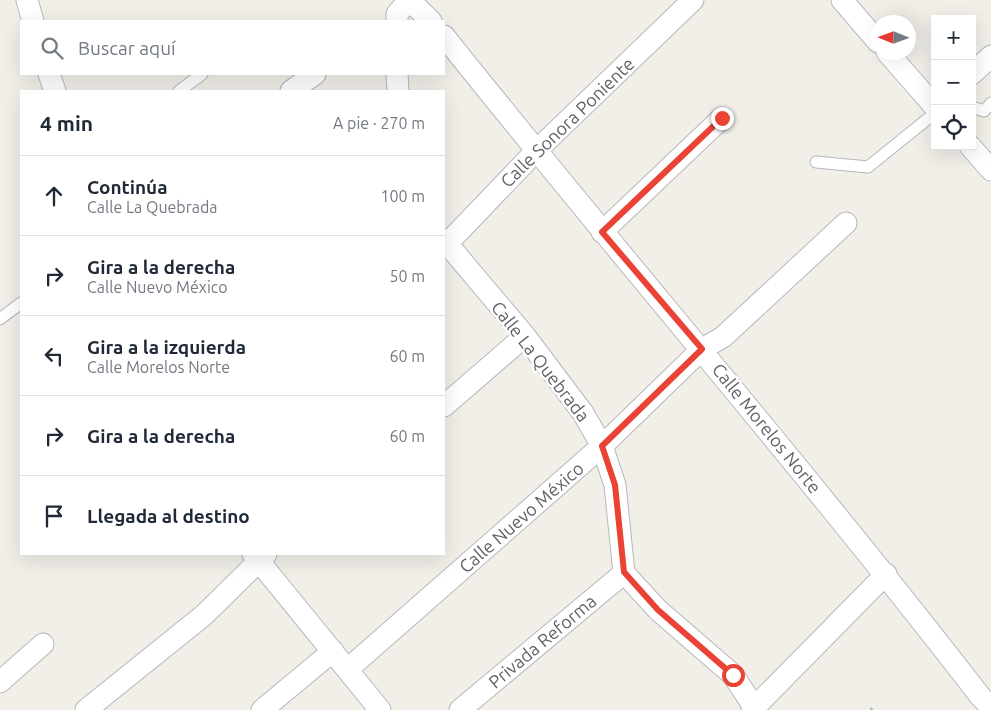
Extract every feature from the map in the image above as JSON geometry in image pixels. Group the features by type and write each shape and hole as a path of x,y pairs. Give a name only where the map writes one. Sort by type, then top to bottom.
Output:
{"street":[{"path":"27,0 33,20"},
{"name":"Calle Sonora Poniente","path":"445,242 536,151 693,0"},
{"path":"842,0 871,34"},
{"path":"397,14 426,20"},
{"name":"Calle Morelos Norte","path":"445,37 602,232 702,349 886,574 980,696 991,707"},
{"path":"976,70 991,56"},
{"path":"894,60 933,105"},
{"path":"49,75 55,90"},
{"path":"292,90 313,75"},
{"path":"397,75 398,90"},
{"path":"602,232 722,118"},
{"path":"974,150 991,170"},
{"name":"Calle Nuevo México","path":"348,669 602,446 702,349 723,337 846,223"},
{"name":"Calle La Quebrada","path":"445,244 525,336 584,413 602,446 615,485 624,572"},
{"path":"445,405 525,336"},
{"path":"86,710 204,614 259,556 380,710"},
{"path":"624,572 658,610 733,675 755,709 886,574"},
{"name":"Privada Reforma","path":"460,710 624,572"},
{"path":"0,682 43,644"},
{"path":"262,710 333,651"}],"lane":[{"path":"180,90 201,75"},
{"path":"976,108 984,110 991,103"},
{"path":"816,162 868,167 931,116"},
{"path":"0,319 20,303"}],"route":[{"path":"722,118 602,232 702,349 602,446 615,485 624,572 658,610 733,675"}]}
